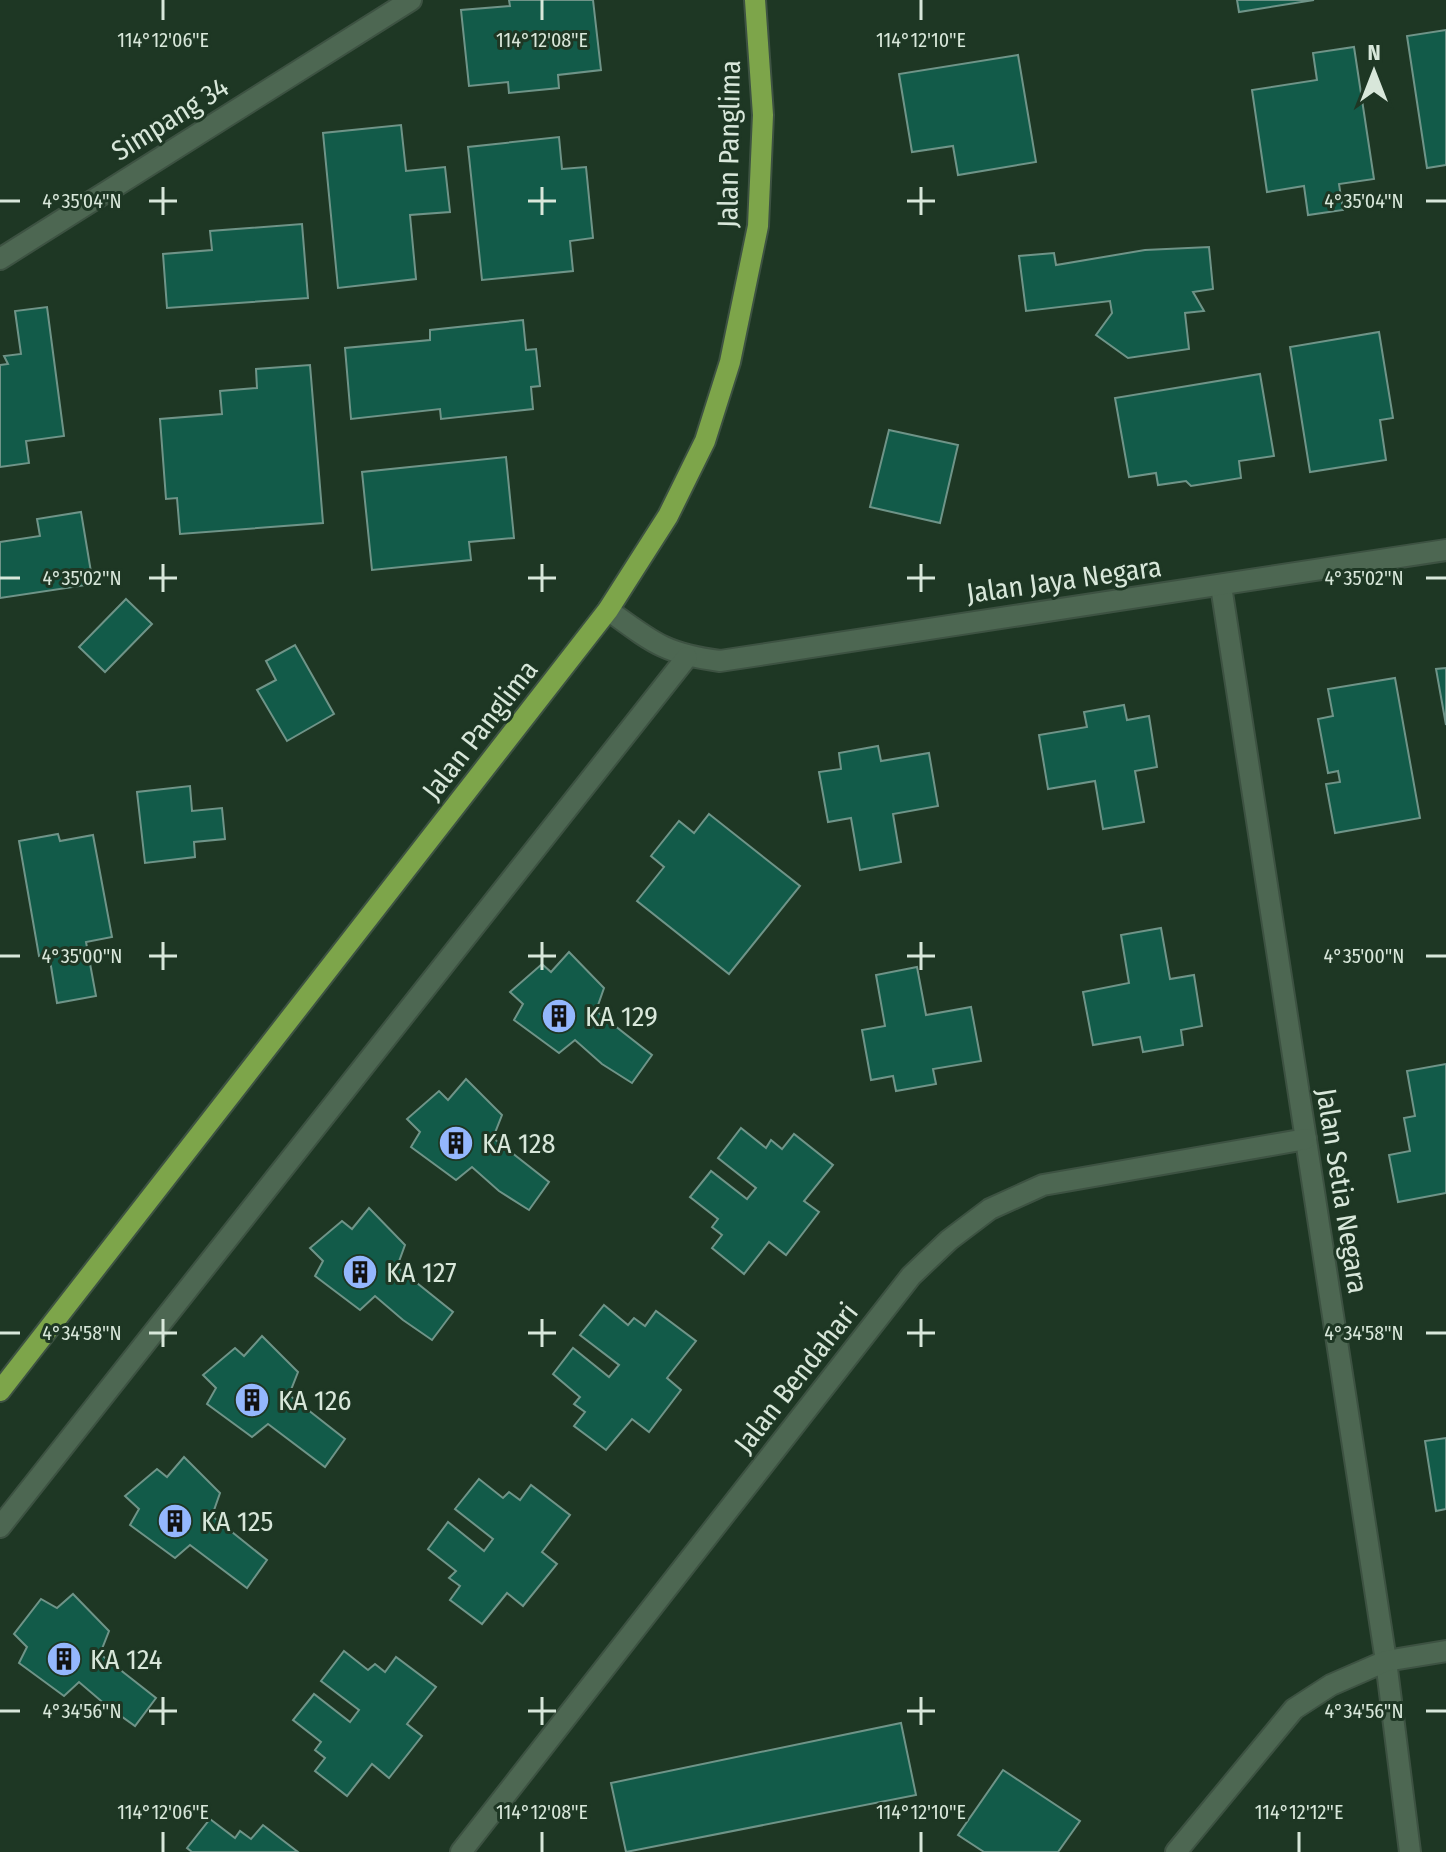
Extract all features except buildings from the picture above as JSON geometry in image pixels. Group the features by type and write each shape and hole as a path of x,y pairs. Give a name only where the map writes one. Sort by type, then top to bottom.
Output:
{"main road":[{"name":"Jalan Panglima","path":"0,1391 608,610 668,516 699,454 730,362 758,226 763,115 755,0"}],"street":[{"name":"Simpang 34","path":"0,259 411,0"},
{"name":"Jalan Jaya Negara","path":"608,610 656,646 687,657 720,661 1446,550"},
{"name":"Jalan Setia Negara","path":"1221,586 1386,1661 1410,1852"},
{"path":"0,1527 687,657"},
{"name":"Jalan Bendahari","path":"461,1852 911,1276 949,1240 990,1209 1043,1185 1306,1139"},
{"path":"1176,1852 1294,1709 1331,1685 1386,1661 1446,1651"}],"place":[{"name":"KA 129","path":"559,1016"},
{"name":"KA 128","path":"456,1143"},
{"name":"KA 127","path":"360,1272"},
{"name":"KA 126","path":"252,1400"},
{"name":"KA 125","path":"175,1521"},
{"name":"KA 124","path":"64,1659"}]}
